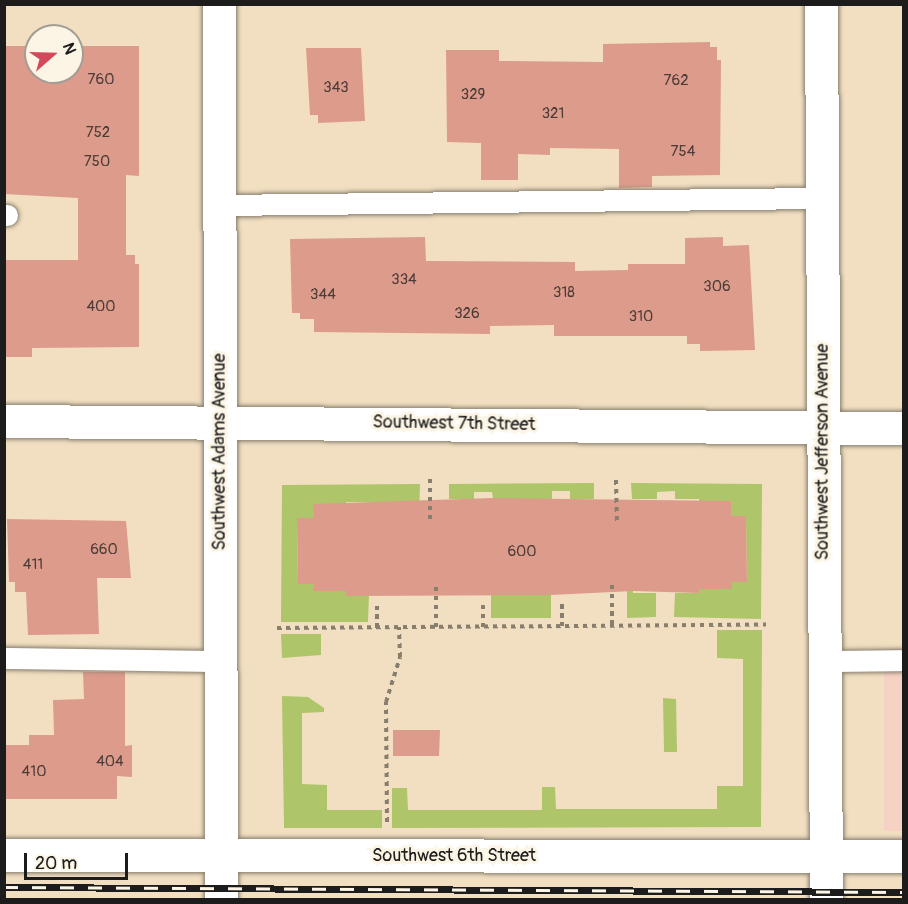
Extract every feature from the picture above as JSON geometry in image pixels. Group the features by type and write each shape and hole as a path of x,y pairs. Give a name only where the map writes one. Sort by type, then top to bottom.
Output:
{"street":[{"name":"Southwest Adams Avenue","path":"219,4 221,900"},
{"name":"Southwest Jefferson Avenue","path":"821,4 826,900"},
{"name":"Southwest 7th Street","path":"4,421 903,428"},
{"name":"Southwest 6th Street","path":"4,855 903,856"}],"lane":[{"path":"220,205 822,198"},
{"path":"4,658 220,661"},
{"path":"824,661 903,660"}],"path":[{"path":"430,479 430,522"},
{"path":"616,480 616,523"},
{"path":"612,584 612,626"},
{"path":"436,586 436,627"},
{"path":"483,603 483,627"},
{"path":"562,604 562,626"},
{"path":"377,628 378,606"},
{"path":"277,628 766,625"},
{"path":"387,832 386,702 400,657 399,627"}],"shaded area":[{"path":"884,649 903,649 903,831 884,831"}],"green space":[{"path":"594,483 594,499 570,499 570,491 552,491 552,499 493,499 492,492 474,492 474,499 449,499 449,484"},
{"path":"631,483 762,484 761,619 674,617 675,593 699,593 699,578 706,589 732,589 732,582 747,582 746,516 731,516 731,501 704,501 700,516 699,499 675,499 675,491 657,492 657,499 632,499"},
{"path":"420,484 419,516 372,505 372,502 346,502 346,518 341,504 314,504 314,518 297,519 298,584 314,584 314,591 341,591 346,579 346,596 369,595 368,622 281,622 282,485"},
{"path":"627,578 633,578 633,593 656,593 656,617 627,618"},
{"path":"491,593 551,593 551,618 491,618"},
{"path":"717,630 762,630 761,827 392,828 392,788 407,788 408,810 542,810 542,787 555,787 556,809 717,809 717,786 743,786 743,659 717,658"},
{"path":"281,634 321,634 321,655 282,658"},
{"path":"282,696 308,697 324,708 324,712 302,713 302,784 327,785 327,810 382,810 382,828 284,828"},
{"path":"663,698 676,699 677,752 664,752"}],"building":[{"path":"710,42 710,47 717,47 717,60 721,60 720,175 652,176 652,187 619,188 619,149 550,148 550,155 518,154 518,180 481,180 481,143 447,142 446,50 499,50 499,61 603,62 603,44"},
{"path":"4,46 24,46 24,84 84,84 84,46 139,46 139,176 126,175 126,255 135,255 135,264 139,264 139,347 32,348 32,357 4,357 4,260 78,260 78,198 4,194"},
{"path":"306,48 361,48 365,121 318,123 318,115 310,115"},
{"path":"425,237 426,261 575,262 575,271 628,270 628,264 685,264 685,238 723,237 723,246 749,245 755,350 700,351 700,344 687,344 687,336 554,336 554,325 490,326 490,334 314,332 314,319 300,319 300,313 292,313 290,239"},
{"path":"493,498 731,501 731,516 746,516 747,582 732,582 732,589 699,589 699,593 633,591 551,595 346,596 346,591 313,591 314,584 298,584 297,518 314,518 313,504"},
{"path":"7,519 126,521 131,578 97,578 99,634 28,635 26,592 15,592 15,582 9,582"},
{"path":"83,672 125,672 125,746 132,745 132,777 117,776 117,799 6,799 6,745 29,745 29,735 54,735 53,700 84,699"},
{"path":"393,730 440,730 439,756 393,756"}],"railway":[{"path":"4,887 904,892"}]}
